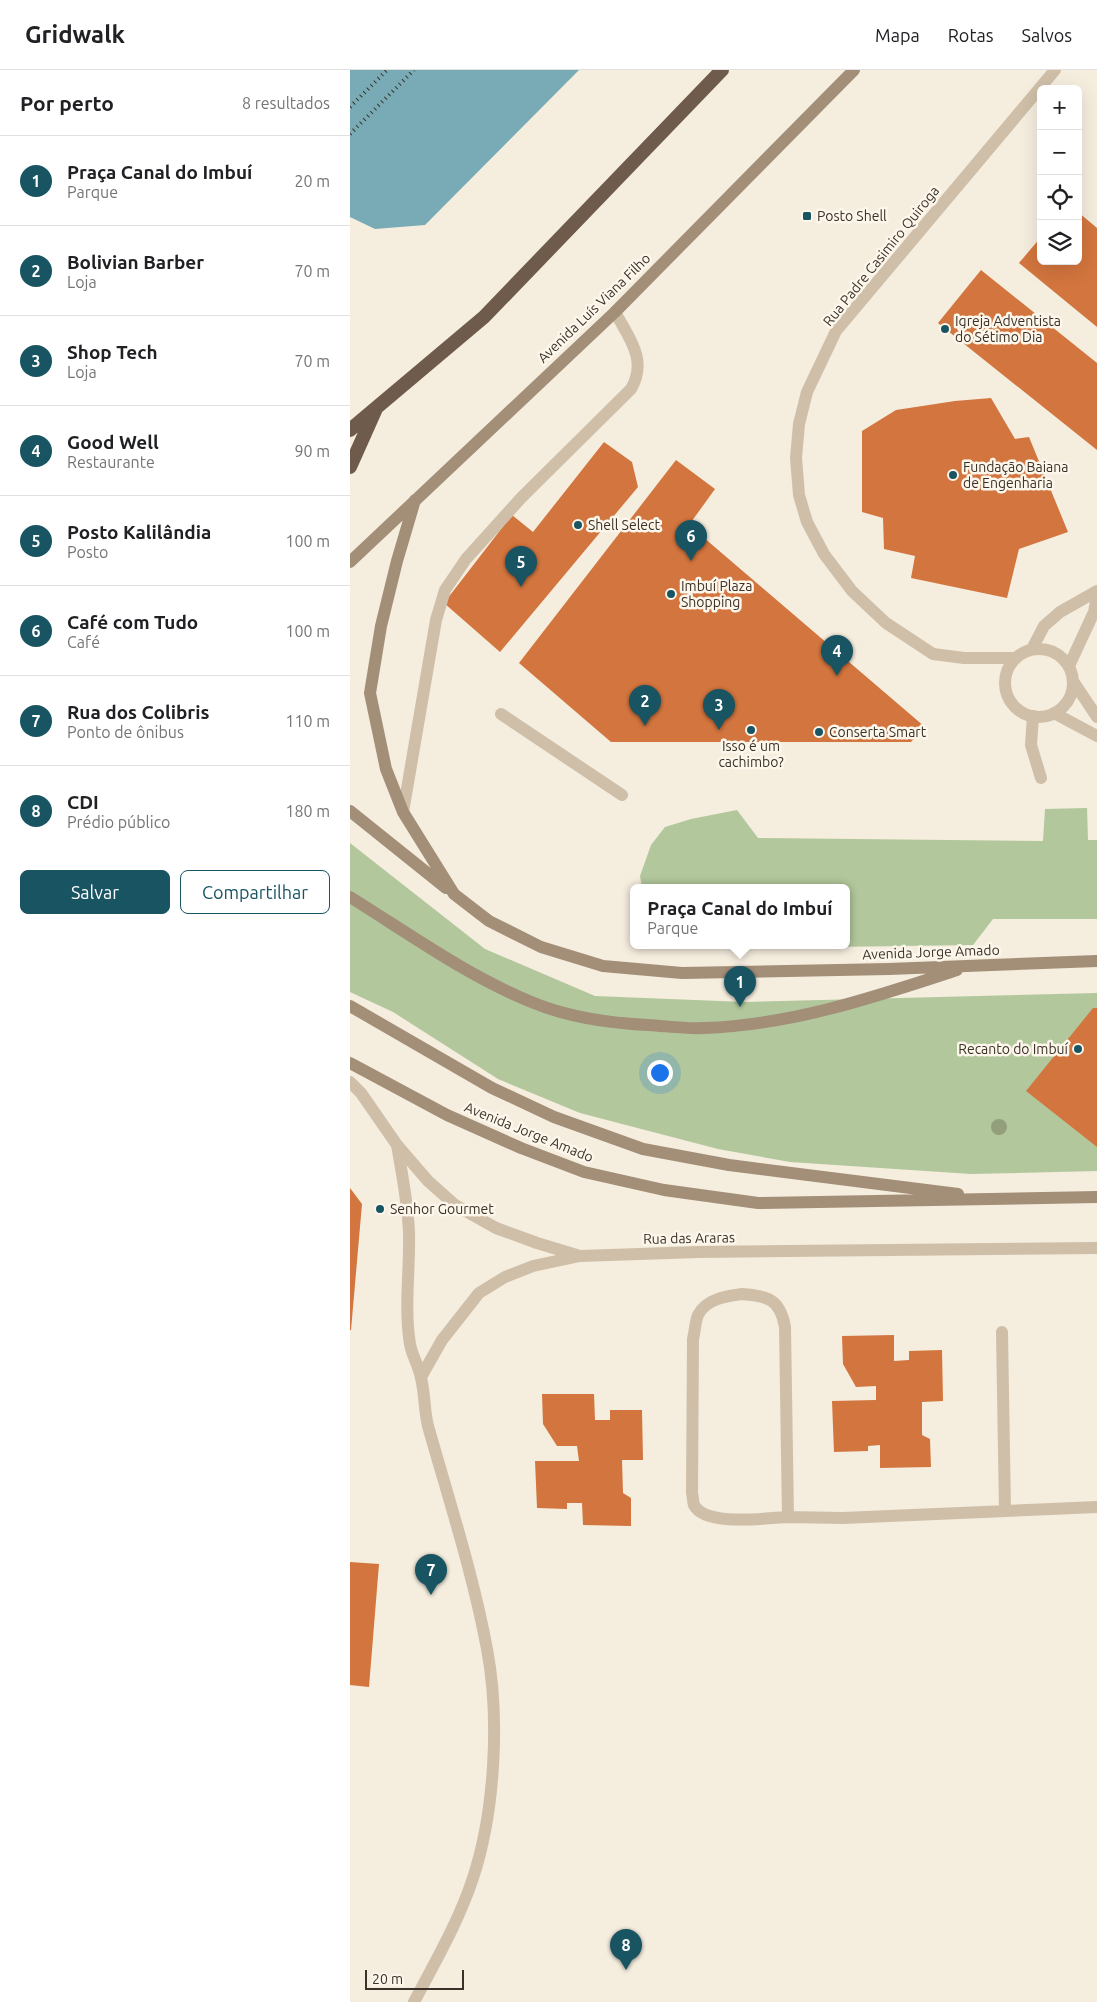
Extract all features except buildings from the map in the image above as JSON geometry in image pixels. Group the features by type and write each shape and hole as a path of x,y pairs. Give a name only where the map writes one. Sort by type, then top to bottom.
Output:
{"highway":[{"path":"350,430 484,317 722,70"},
{"path":"350,467 376,408"}],"main road":[{"name":"Avenida Luís Viana Filho","path":"350,562 615,312 854,70"},
{"name":"Avenida Jorge Amado","path":"415,500 381,626 370,694 386,769 403,812 454,894 489,921 541,947 603,966 682,973 889,969 1097,961"},
{"path":"350,811 454,894"},
{"path":"350,897 491,984 531,1002 574,1015 624,1024 703,1028 750,1024 810,1015 892,992 974,965"},
{"path":"350,1006 492,1088 554,1117 643,1149 729,1165 1004,1199"},
{"name":"Avenida Jorge Amado","path":"350,1063 446,1115 521,1148 584,1172 664,1190 758,1203 1097,1196"}],"street":[{"name":"Rua Padre Casimiro Quiroga","path":"1015,658 964,658 933,654 886,623 852,591 824,554 808,522 799,495 796,458 799,424 808,392 836,331 1055,70"},
{"path":"403,812 436,620 445,590 466,559 521,498 631,389 637,378 638,364 636,351 615,312"},
{"path":"1032,649 1044,626 1060,612 1097,591"},
{"path":"1069,666 1094,612 1097,597"},
{"path":"1073,681 1072,691 1062,708 1044,716 1022,713 1008,697 1005,687 1005,676 1015,658 1032,649 1043,648 1062,658 1069,666 1073,681 1097,717"},
{"path":"1054,713 1097,736"},
{"path":"502,714 622,795"},
{"path":"1033,716 1031,745 1041,778"},
{"name":"Rua das Araras","path":"350,1082 361,1093 397,1145 428,1181 455,1205 496,1228 580,1256 698,1252 1097,1248"},
{"path":"397,1145 406,1193 409,1231 408,1322 410,1344 421,1377 428,1424 451,1500 488,1650 494,1715 492,1780 486,1831 473,1879 451,1930 414,2002"},
{"path":"421,1377 442,1340 479,1293 505,1277 533,1266 580,1256"},
{"path":"788,1518 785,1327 783,1314 775,1302 763,1296 742,1294 724,1296 707,1304 698,1316 693,1339 692,1493 694,1505 703,1514 721,1519 842,1518 1097,1507"},
{"path":"1002,1332 1005,1512"}],"green space":[{"path":"1087,808 1088,840 1097,840 1097,919 993,919 973,945 850,947 850,884 641,884 640,876 651,845 665,827 691,819 737,810 758,838 1043,841 1045,809"},
{"path":"350,843 485,949 595,996 744,1002 1097,993 1097,1171 971,1174 790,1162 718,1149 580,1113 498,1079 393,1012 350,992"}],"water":[{"path":"350,70 579,70 425,225 375,229 350,217"}],"railway":[{"path":"350,107 387,70"},
{"path":"350,134 414,70"}],"place":[{"name":"Posto Shell","path":"807,216"},
{"name":"Igreja Adventista do Sétimo Dia","path":"945,329"},
{"name":"Fundação Baiana de Engenharia","path":"953,475"},
{"name":"Shell Select","path":"578,525"},
{"name":"Café com Tudo","path":"691,561"},
{"name":"Posto Kalilândia","path":"521,587"},
{"name":"Imbuí Plaza Shopping","path":"671,594"},
{"name":"Good Well","path":"837,676"},
{"name":"Bolivian Barber","path":"645,726"},
{"name":"Shop Tech","path":"719,730"},
{"name":"Isso é um cachimbo?","path":"751,730"},
{"name":"Conserta Smart","path":"819,732"},
{"name":"Praça Canal do Imbuí","path":"740,1007"},
{"name":"Recanto do Imbuí","path":"1078,1049"},
{"name":"Senhor Gourmet","path":"380,1209"},
{"name":"Rua dos Colibris","path":"431,1595"},
{"name":"CDI","path":"626,1970"}]}
